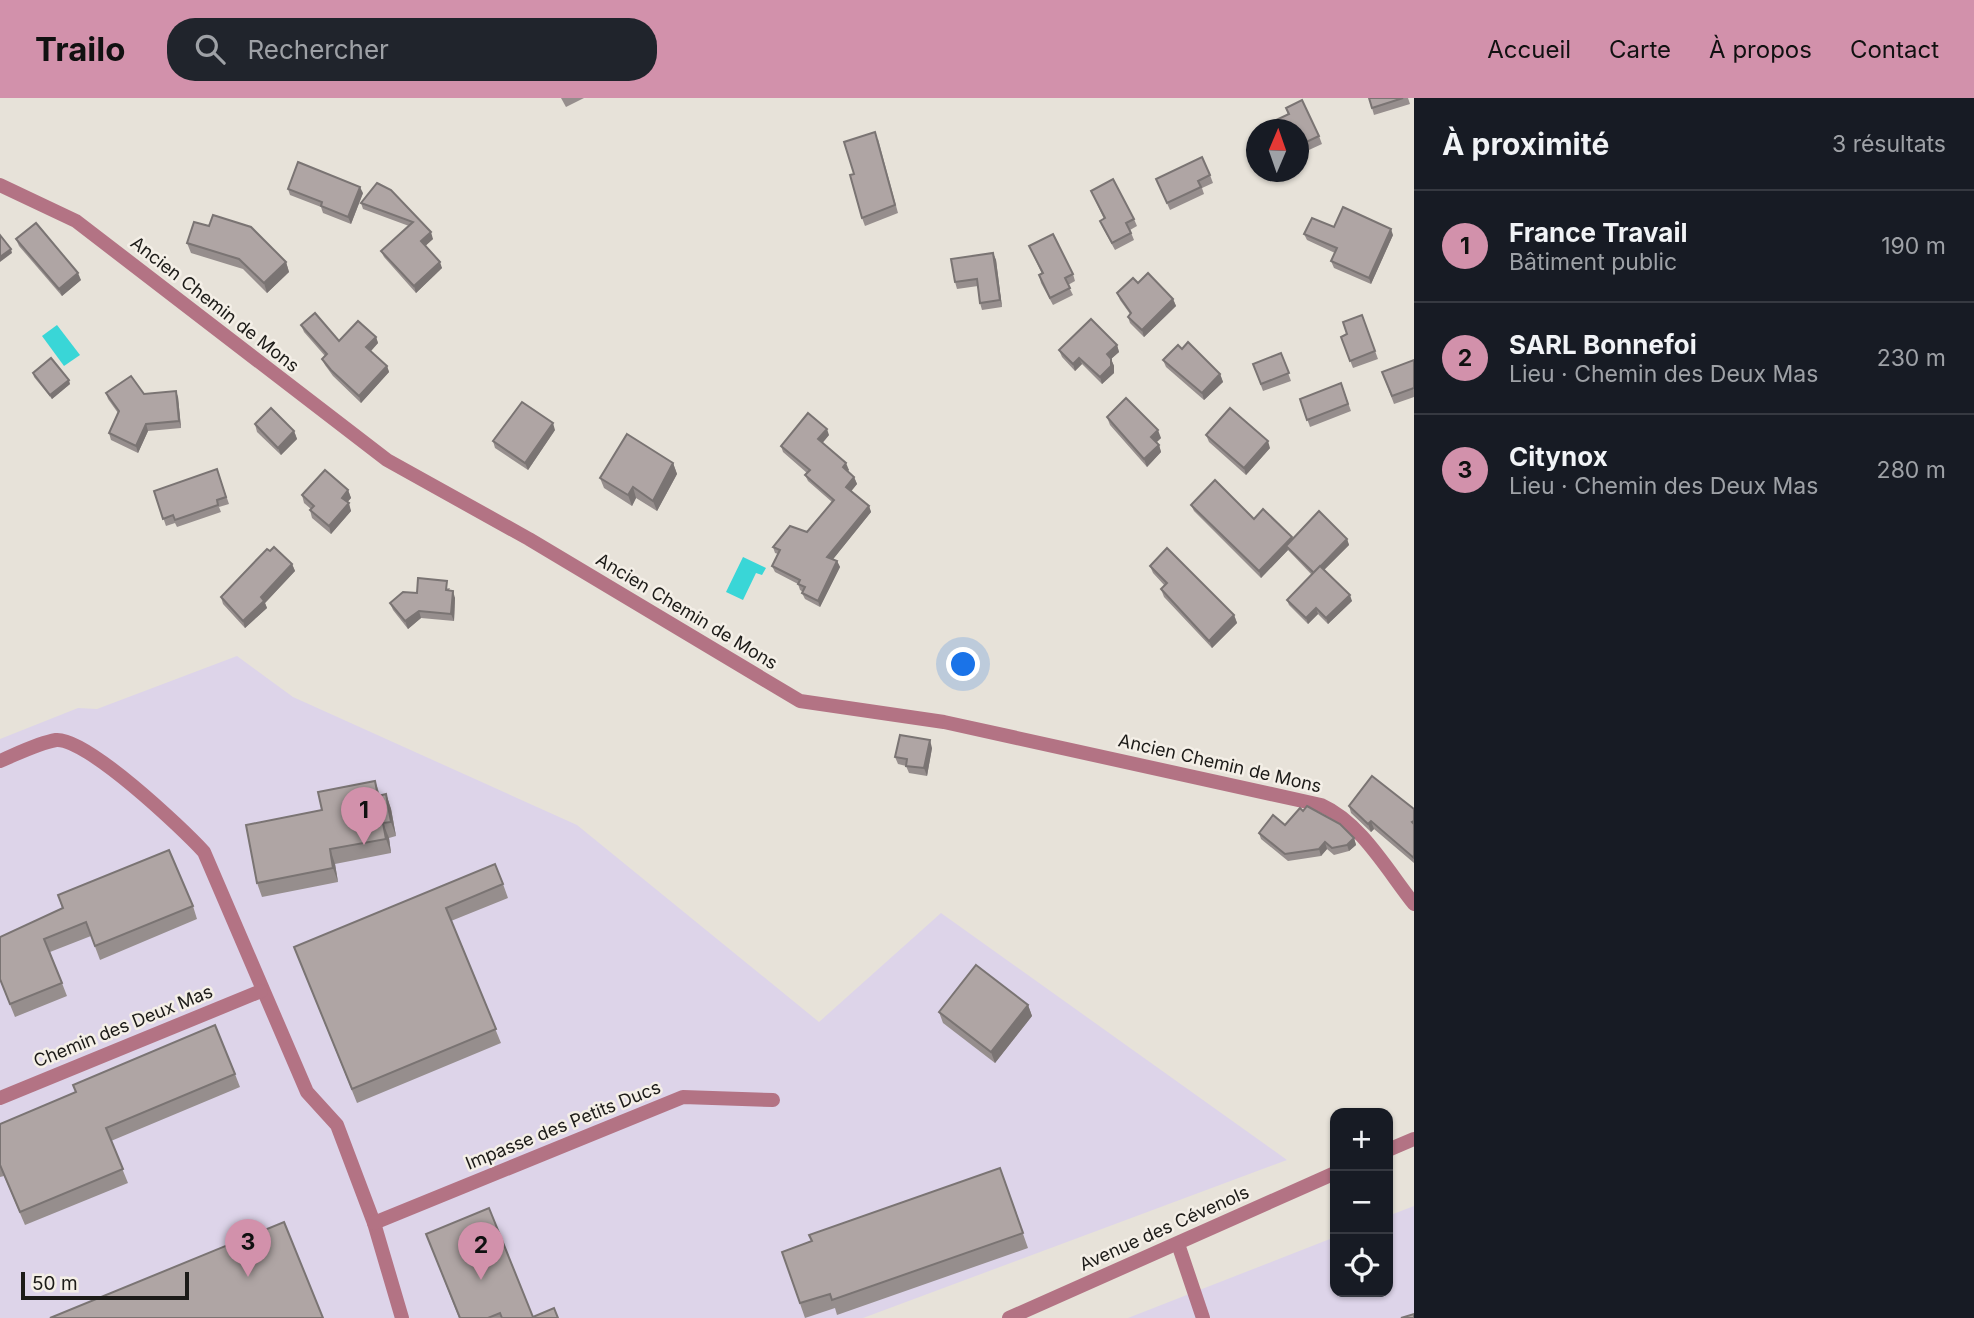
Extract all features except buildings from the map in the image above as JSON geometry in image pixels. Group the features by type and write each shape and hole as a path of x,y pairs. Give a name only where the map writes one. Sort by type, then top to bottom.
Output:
{"street":[{"name":"Ancien Chemin de Mons","path":"0,185 76,221 387,460 529,539 800,701 944,722 1321,805 1337,812 1357,832 1414,904"},
{"path":"0,761 57,740 81,746 178,824 204,852 261,991 307,1092 337,1125 374,1223 402,1318"},
{"name":"Chemin des Deux Mas","path":"0,1098 261,991"},
{"name":"Impasse des Petits Ducs","path":"374,1223 683,1097 774,1100"},
{"path":"1393,1148 1414,1139"},
{"name":"Avenue des Cévenols","path":"1009,1318 1330,1175"},
{"path":"1178,1244 1203,1318"}],"shaded area":[{"path":"237,656 293,697 577,825 819,1022 941,913 1287,1160 863,1318 0,1318 0,739 78,708 97,709"},
{"path":"1414,1206 1414,1318 1128,1318 1330,1239 1330,1297 1393,1297 1393,1214"}],"water":[{"path":"57,325 80,355 64,366 42,336"},
{"path":"743,557 766,568 762,575 756,573 743,600 726,592"}],"place":[{"name":"France Travail","path":"364,845"},
{"name":"Citynox","path":"248,1277"},
{"name":"SARL Bonnefoi","path":"481,1280"}]}
